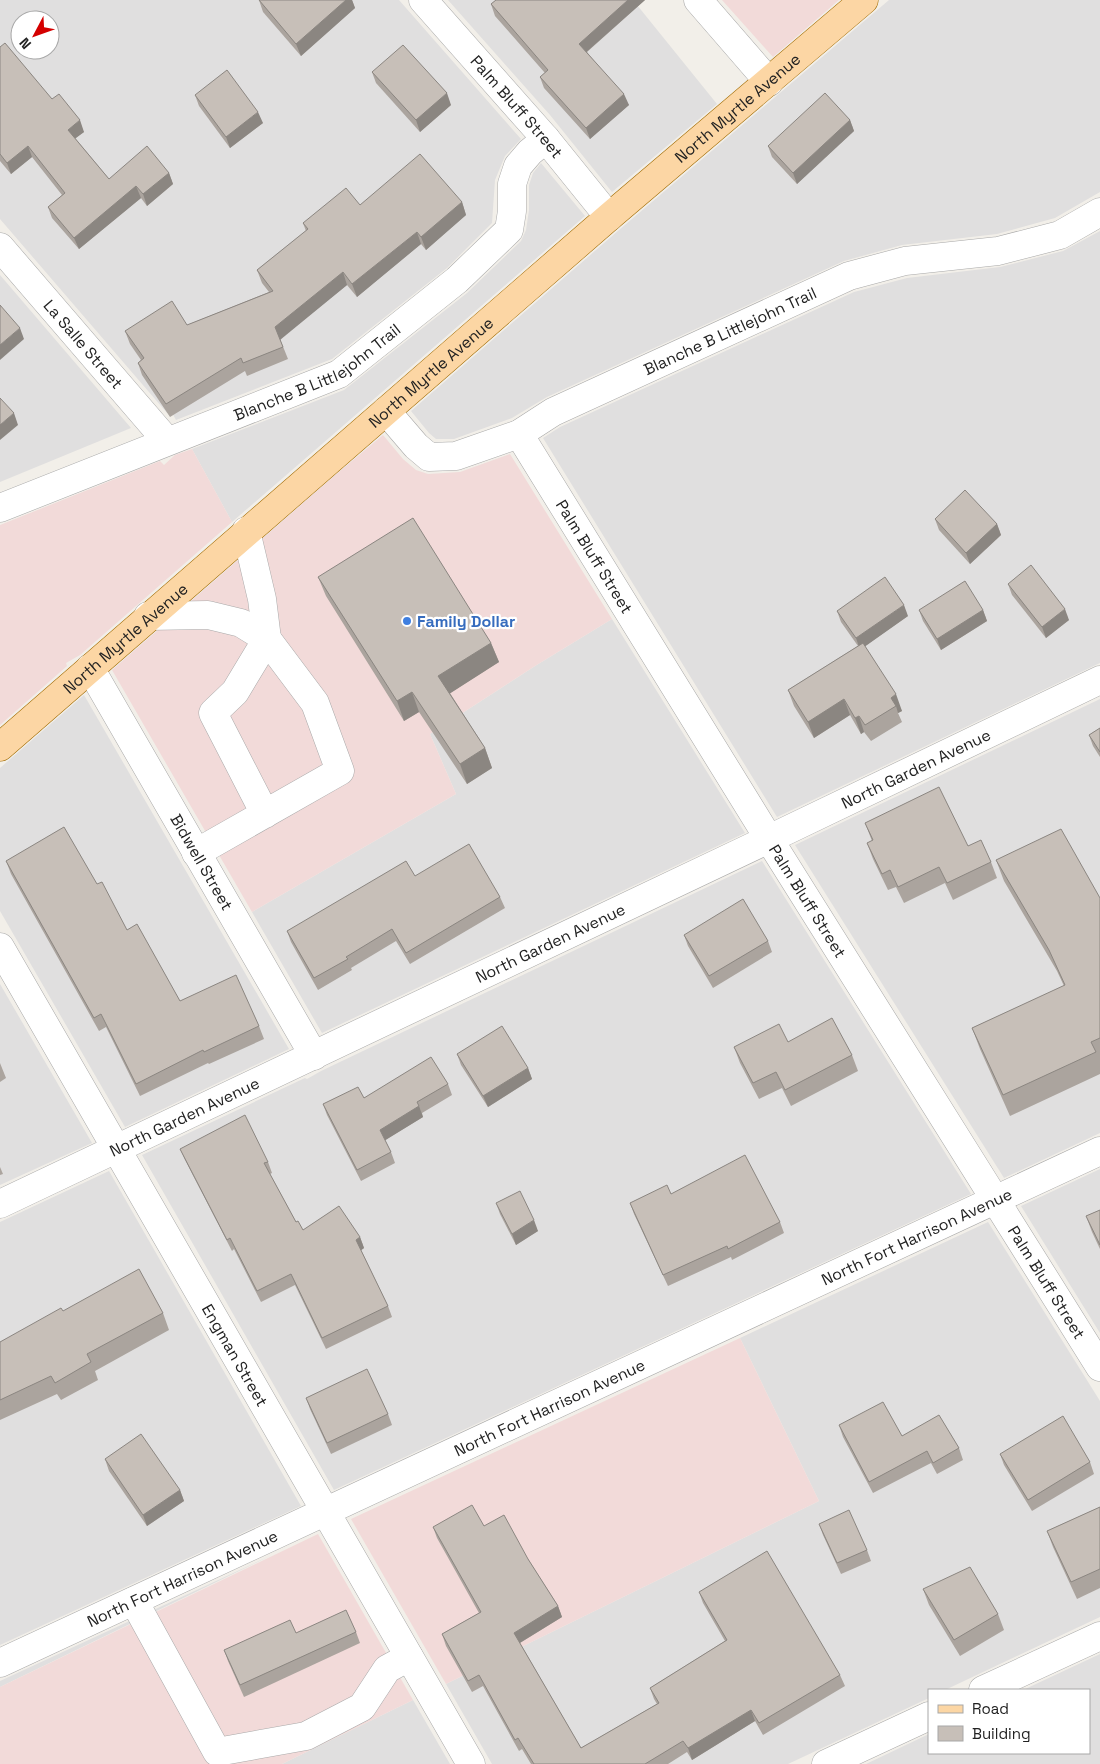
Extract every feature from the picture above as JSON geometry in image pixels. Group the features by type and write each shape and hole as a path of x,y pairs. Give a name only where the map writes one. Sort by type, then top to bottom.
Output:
{"main road":[{"name":"North Myrtle Avenue","path":"0,747 148,616 609,217 770,82 864,0"}],"street":[{"name":"Palm Bluff Street","path":"423,0 546,139 609,217"},
{"path":"698,0 770,82"},
{"name":"Blanche B Littlejohn Trail","path":"0,508 340,374 457,280 509,230 512,211 512,184 518,166 530,152 546,139"},
{"name":"Blanche B Littlejohn Trail","path":"386,411 416,446 429,457 456,456 519,434 553,412 850,276 905,261 998,251 1060,234 1100,212"},
{"name":"La Salle Street","path":"0,247 167,441"},
{"name":"Palm Bluff Street","path":"519,434 769,839 1100,1367"},
{"path":"246,531 262,599 267,638 235,692 213,713 265,814"},
{"path":"148,616 208,615 241,623 267,638 315,703 340,771 196,853"},
{"name":"Bidwell Street","path":"90,668 314,1056"},
{"name":"North Garden Avenue","path":"0,1204 1100,680"},
{"name":"Engman Street","path":"0,947 471,1764"},
{"name":"North Fort Harrison Avenue","path":"0,1663 1100,1151"},
{"path":"134,1601 217,1752 306,1736 362,1707 387,1669 409,1657"},
{"path":"985,1689 1100,1636"},
{"path":"826,1764 928,1716"}],"shaded area":[{"path":"0,0 399,0 521,139 505,156 495,180 492,223 447,268 332,359 176,420 171,411 167,413 0,219"},
{"path":"448,0 633,0 717,104 612,192 550,115"},
{"path":"722,0 839,0 773,57"},
{"path":"889,0 1100,0 1100,192 1055,218 997,234 902,245 844,261 547,397 512,418 454,439 436,439 429,433 411,411 619,230"},
{"path":"541,163 585,216 232,522 192,449 344,390 467,293 521,241 526,230 529,210 529,185 533,173"},
{"path":"1100,231 1100,663 777,817 543,438 560,427 854,292 907,278 1000,267 1063,251"},
{"path":"0,275 131,428 0,482"},
{"path":"383,435 403,459 416,470 428,474 460,472 510,454 612,619 430,734 456,794 252,912 112,670"},
{"path":"192,449 232,522 80,655 66,663 67,666 0,725 0,525 160,461 164,465 175,455"},
{"path":"612,619 745,833 322,1033 252,912 456,794 430,734"},
{"path":"84,695 289,1049 125,1127 0,911 0,768"},
{"path":"1100,699 1100,1133 1004,1178 795,845"},
{"path":"762,861 971,1194 334,1490 142,1155 305,1078 307,1079"},
{"path":"0,984 92,1143 0,1185"},
{"path":"1100,1169 1100,1333 1021,1206"},
{"path":"109,1171 301,1506 0,1645 0,1222"},
{"path":"988,1222 1100,1401 1100,1617 947,1689 928,1689 928,1698 788,1764 492,1764 446,1684 819,1501 740,1338"},
{"path":"740,1338 819,1501 446,1684 351,1519"},
{"path":"318,1534 413,1700 282,1764 0,1764 0,1687"},
{"path":"272,1555 0,1687 0,1681"},
{"path":"1100,1654 1100,1764 866,1764 928,1734 928,1754 1090,1754 1090,1689 1025,1689"},
{"path":"413,1700 450,1764 282,1764"}],"building":[{"path":"259,0 346,0 296,44"},
{"path":"496,0 628,0 579,44 624,94 586,128 540,77 548,70 491,4"},
{"path":"5,43 10,49 10,60 19,60 52,99 59,94 80,120 68,130 109,179 147,146 169,173 143,194 136,186 74,238 48,207 65,193 28,146 7,163 0,154 0,47"},
{"path":"403,45 447,93 416,120 372,72"},
{"path":"227,70 258,112 226,137 195,95"},
{"path":"825,93 850,120 793,173 768,146"},
{"path":"420,154 462,202 421,237 417,232 352,284 343,272 275,327 283,347 243,363 241,358 166,404 138,363 144,358 125,331 172,301 187,325 273,291 257,270 308,229 303,223 346,188 360,205"},
{"path":"0,305 20,328 0,345"},
{"path":"0,398 14,413 0,425"},
{"path":"965,490 997,524 966,553 935,519"},
{"name":"Family Dollar","path":"413,518 491,643 438,676 485,748 460,764 412,692 397,701 318,577"},
{"path":"1031,565 1065,609 1042,627 1008,584"},
{"path":"885,577 904,605 856,638 837,611"},
{"path":"965,581 983,610 937,639 919,610"},
{"path":"863,643 896,694 891,698 896,706 865,725 859,716 855,718 844,699 808,722 788,690"},
{"path":"1100,728 1100,752 1089,735"},
{"path":"939,787 968,846 981,840 991,862 947,883 939,867 898,887 890,870 882,874 867,843 873,840 865,823"},
{"path":"64,827 97,884 102,882 127,930 137,924 180,1001 236,975 259,1026 204,1052 203,1050 136,1084 101,1014 94,1018 6,861"},
{"path":"1061,829 1100,898 1100,1038 1091,1042 1096,1052 1003,1095 972,1028 1065,985 1049,950 996,860"},
{"path":"469,844 500,897 406,953 392,929 346,957 348,959 314,978 287,931 406,861 415,876"},
{"path":"743,899 768,941 709,976 684,935"},
{"path":"832,1018 852,1055 785,1090 776,1072 753,1083 734,1047 779,1024 788,1042"},
{"path":"502,1026 528,1068 483,1096 457,1054"},
{"path":"431,1057 448,1084 417,1102 419,1106 380,1130 391,1152 357,1170 323,1104 358,1087 364,1098"},
{"path":"245,1115 268,1162 264,1163 296,1222 298,1221 303,1230 339,1206 360,1237 356,1240 388,1306 322,1338 291,1274 257,1291 230,1238 227,1240 180,1149"},
{"path":"745,1155 780,1222 728,1249 727,1246 663,1275 630,1203 667,1185 671,1194"},
{"path":"520,1191 534,1220 512,1234 496,1203"},
{"path":"1100,1210 1100,1245 1086,1216"},
{"path":"139,1269 163,1313 87,1354 91,1362 55,1383 51,1376 0,1400 0,1342 61,1308 63,1311"},
{"path":"367,1369 388,1414 327,1443 306,1398"},
{"path":"883,1402 902,1436 939,1415 959,1448 933,1463 927,1451 869,1482 839,1425"},
{"path":"1063,1416 1090,1462 1028,1500 1000,1454"},
{"path":"141,1434 180,1490 143,1515 105,1459"},
{"path":"472,1505 484,1526 504,1515 528,1559 558,1606 514,1633 581,1748 659,1703 650,1688 727,1640 699,1592 767,1551 840,1675 759,1723 751,1710 688,1748 683,1741 645,1764 534,1764 518,1738 515,1740 479,1675 468,1681 442,1634 481,1612 433,1527"},
{"path":"1100,1507 1100,1569 1071,1582 1047,1531"},
{"path":"849,1510 867,1550 837,1563 819,1524"},
{"path":"970,1567 998,1614 954,1640 923,1589"},
{"path":"346,1610 356,1632 240,1685 224,1650 290,1620 296,1633"}],"place":[{"name":"Family Dollar","path":"407,621"}]}
